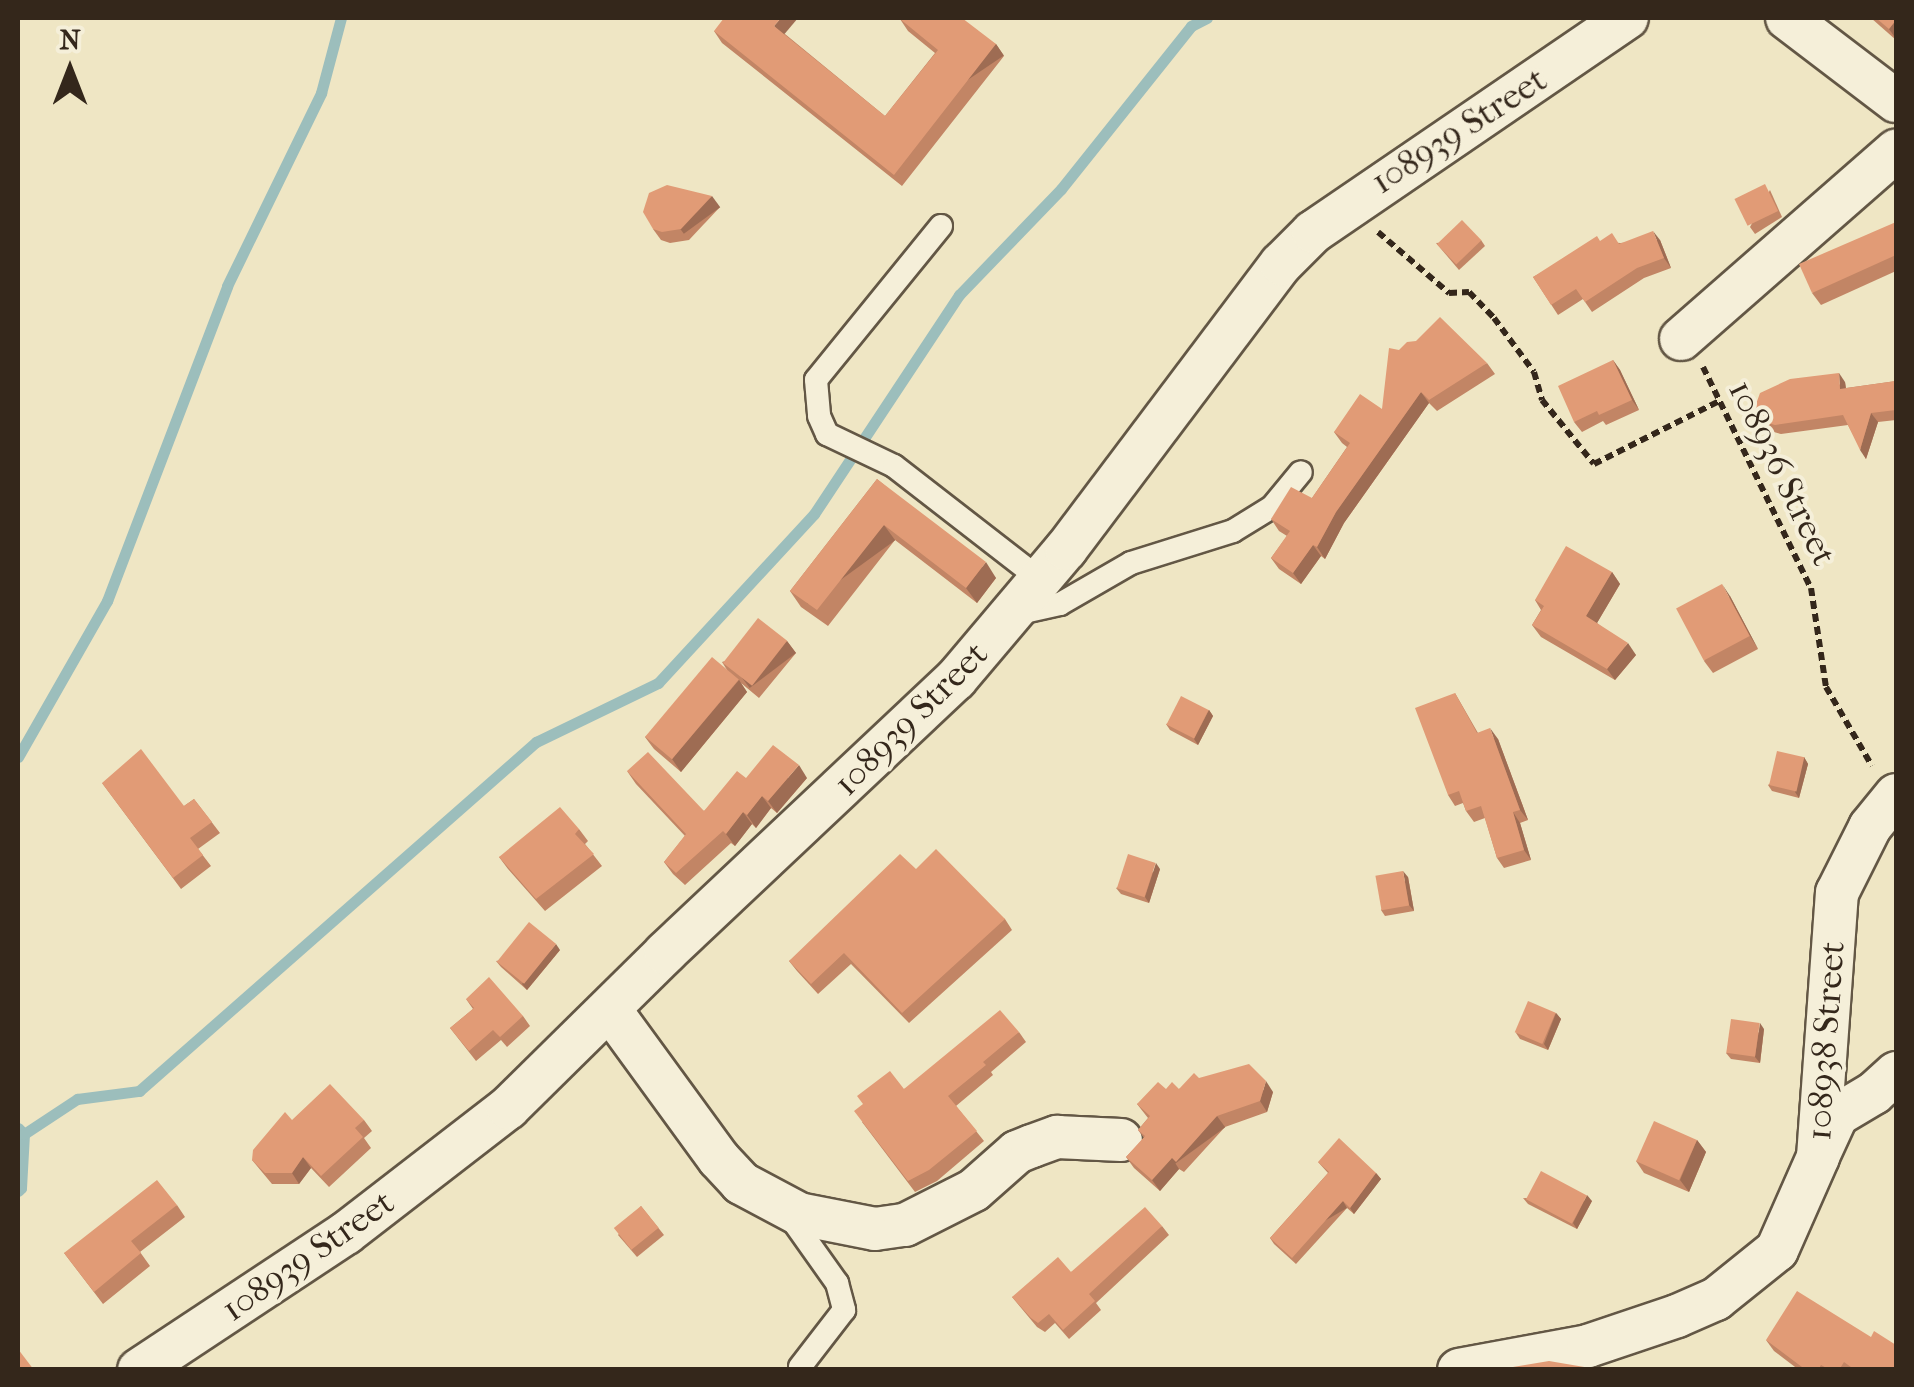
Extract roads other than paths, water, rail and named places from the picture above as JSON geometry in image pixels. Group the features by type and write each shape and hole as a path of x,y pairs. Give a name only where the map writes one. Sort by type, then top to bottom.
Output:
{"street":[{"name":"108939 Street","path":"139,1370 242,1304 433,1168 508,1108 611,1011 665,953 908,728 1012,615 1281,264 1346,206 1628,18"},
{"path":"1787,18 1896,101"},
{"path":"1681,339 1896,151"},
{"name":"108938 Street","path":"1459,1370 1588,1346 1716,1299 1776,1250 1818,1157 1837,892 1854,852 1894,797"},
{"path":"611,1011 718,1158 742,1183 799,1214 875,1229 905,1226 974,1190 1017,1152 1056,1136 1121,1140"},
{"path":"1818,1157 1837,1115 1874,1094 1896,1073"}],"lane":[{"path":"941,226 816,380 819,416 827,434 894,466 1040,580"},
{"path":"1012,615 1060,604 1132,564 1233,531 1272,507 1301,472"},
{"path":"784,1207 836,1283 844,1310 800,1366"}],"waterway":[{"path":"18,757 107,601 227,286 321,93 341,18"},
{"path":"24,1134 77,1099 139,1091 536,742 658,683 814,514 959,295 1061,189 1191,26 1207,18"},
{"path":"18,1128 24,1134 18,1191"}]}
